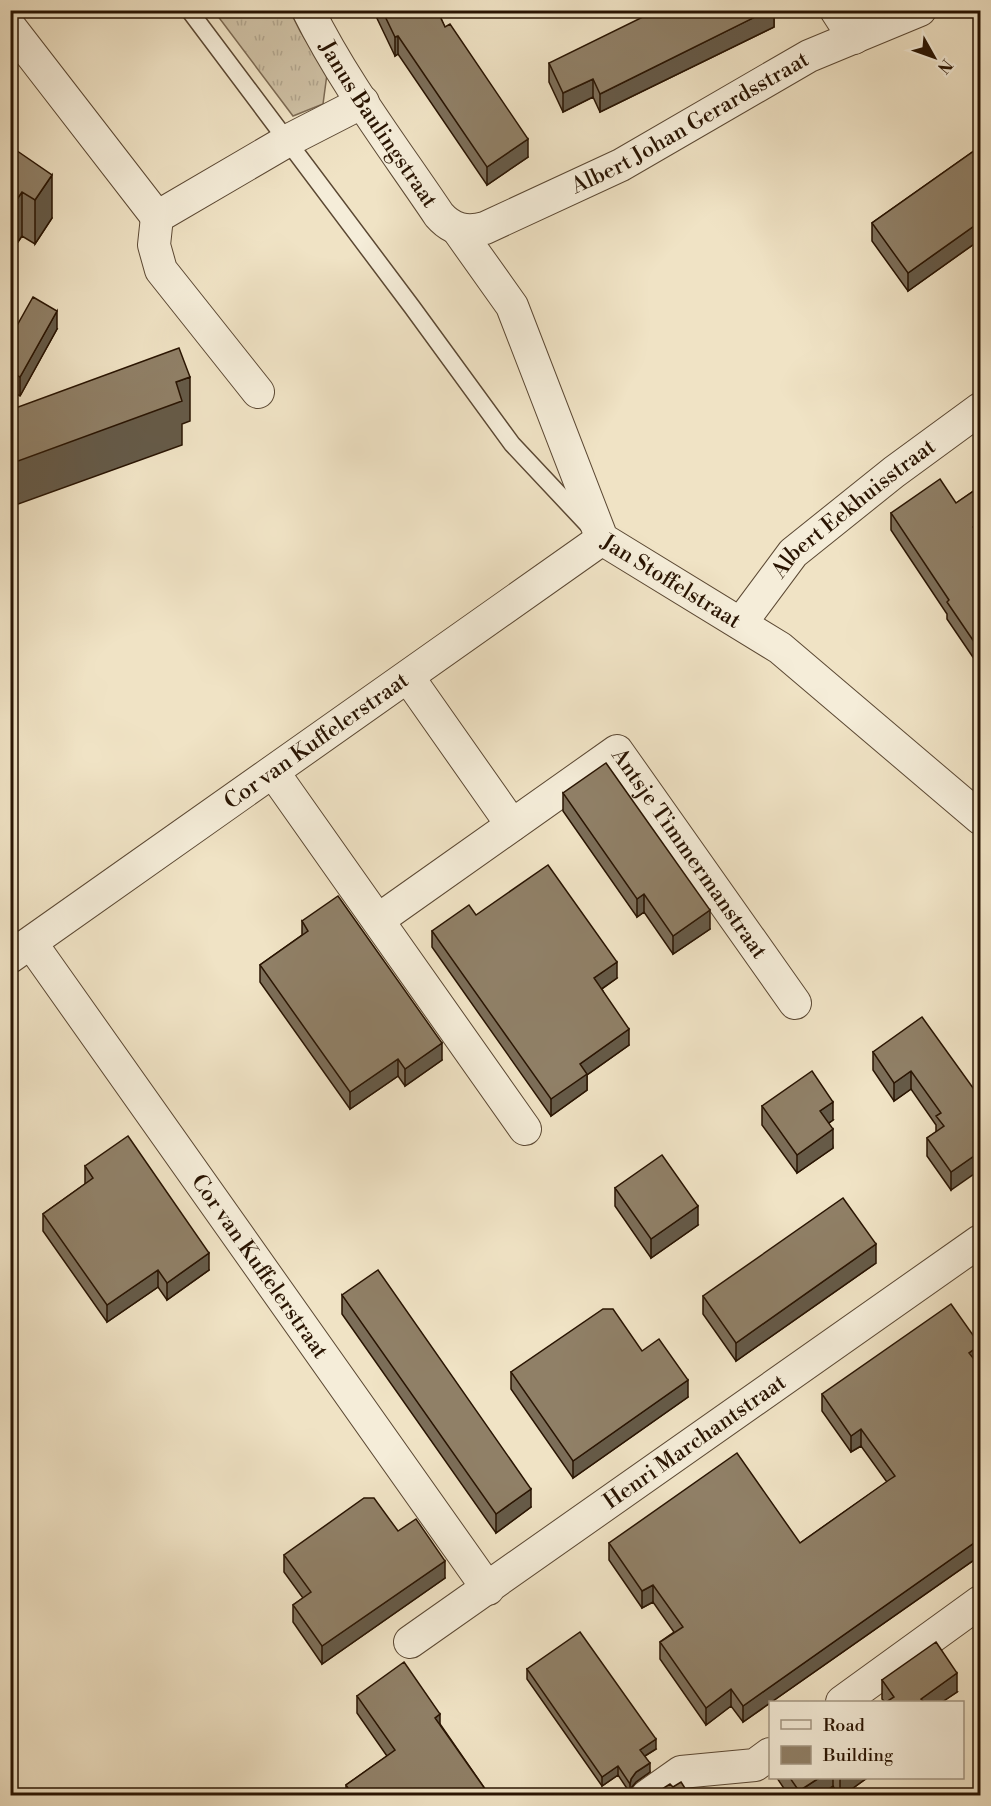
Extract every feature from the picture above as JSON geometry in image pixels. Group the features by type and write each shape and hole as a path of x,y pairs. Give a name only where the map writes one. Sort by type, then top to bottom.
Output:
{"street":[{"name":"Janus Baulingstraat","path":"308,10 323,40 439,214 458,230"},
{"path":"836,10 854,38"},
{"name":"Albert Johan Gerardsstraat","path":"458,230 476,231 485,228 621,165 796,63 920,10"},
{"path":"10,27 156,217 154,245 161,270 258,392"},
{"path":"156,217 287,141 363,102"},
{"name":"Jan Stoffelstraat","path":"458,230 512,306 602,539 780,648 981,818"},
{"name":"Albert Eekhuisstraat","path":"741,623 793,553 894,472 981,409"},
{"name":"Cor van Kuffelerstraat","path":"488,1589 21,950 602,539"},
{"path":"408,677 512,825"},
{"name":"Antsje Timmermanstraat","path":"378,920 617,751 795,1003"},
{"path":"273,772 525,1129"},
{"name":"Henri Marchantstraat","path":"410,1642 976,1254"},
{"path":"843,1701 981,1602"},
{"path":"647,1796 681,1772 755,1765 769,1755"}],"lane":[{"path":"189,10 512,444 602,539"}],"green space":[{"path":"214,11 290,11 327,74 323,104 293,116"}],"building":[{"path":"382,10 437,10 445,27 450,24 528,139 487,167 398,36 395,37"},
{"path":"657,10 769,10 600,94 593,79 563,93 549,63"},
{"path":"10,146 52,175 35,200 22,192 11,208"},
{"path":"981,146 981,221 908,273 872,223"},
{"path":"33,297 57,311 20,377 10,372 10,338"},
{"path":"179,348 190,377 176,382 182,401 10,464 10,410"},
{"path":"940,479 956,503 981,486 981,522 973,527 981,540 981,652 891,513"},
{"path":"606,763 710,910 673,936 644,894 637,899 563,793"},
{"path":"548,865 617,962 594,978 629,1029 580,1064 587,1074 551,1099 432,931 469,905 476,915"},
{"path":"338,896 442,1043 405,1069 398,1059 350,1092 260,965 308,931 302,921"},
{"path":"922,1017 981,1099 981,1151 951,1172 927,1138 944,1126 936,1116 941,1113 911,1071 894,1083 873,1052"},
{"path":"812,1071 833,1102 820,1111 833,1129 797,1155 762,1106"},
{"path":"128,1136 209,1253 167,1283 158,1270 107,1305 43,1214 93,1178 85,1166"},
{"path":"662,1155 698,1206 651,1239 615,1188"},
{"path":"843,1198 876,1244 736,1343 703,1296"},
{"path":"378,1270 531,1489 496,1514 342,1295"},
{"path":"951,1304 980,1345 969,1353 981,1368 981,1538 743,1706 731,1689 706,1708 660,1642 683,1627 653,1585 642,1591 609,1543 737,1453 800,1543 895,1476 861,1429 851,1436 822,1394"},
{"path":"603,1309 613,1309 642,1351 659,1339 688,1380 573,1461 511,1372"},
{"path":"364,1498 374,1498 398,1531 416,1519 445,1561 322,1646 293,1605 311,1592 284,1555"},
{"path":"580,1632 656,1739 640,1750 650,1763 636,1772 630,1784 618,1766 602,1777 527,1669"},
{"path":"936,1642 957,1673 921,1699 923,1701 888,1701 894,1697 882,1680"},
{"path":"404,1662 440,1714 435,1718 490,1796 353,1796 346,1785 395,1750 357,1696"},
{"path":"791,1779 817,1779 799,1791"},
{"path":"681,1782 690,1796 651,1796 670,1784 673,1787"}]}
